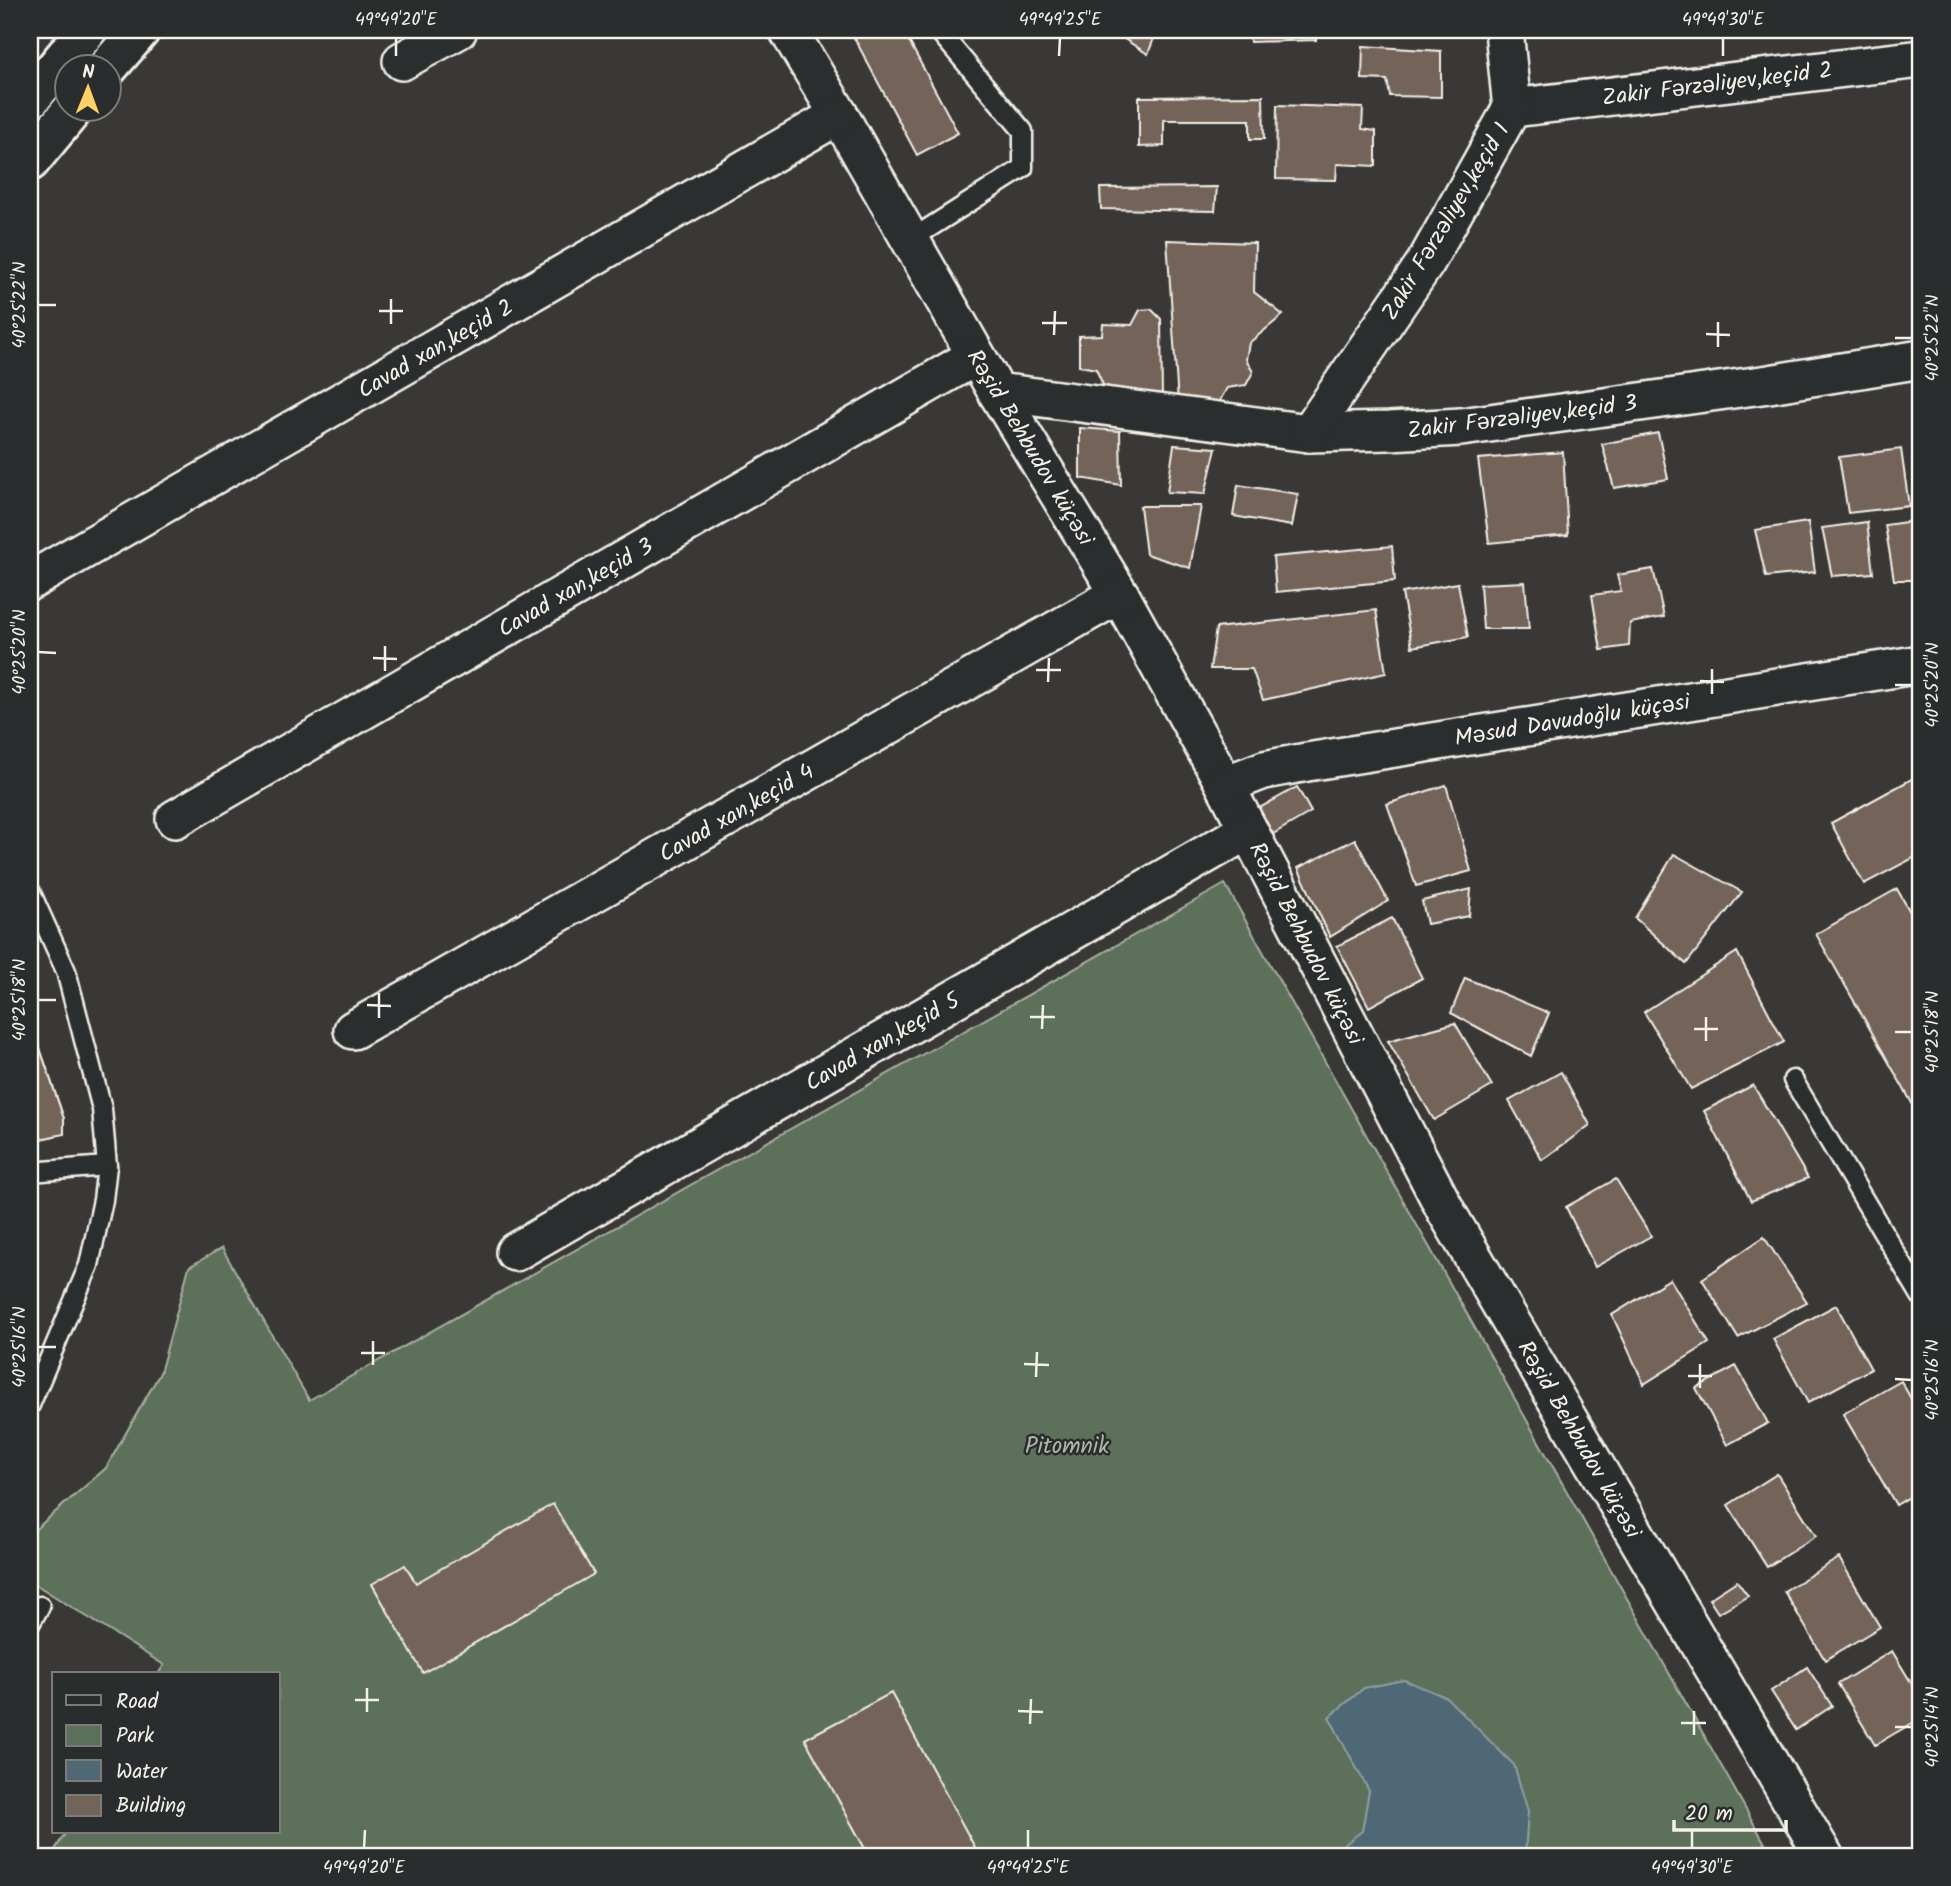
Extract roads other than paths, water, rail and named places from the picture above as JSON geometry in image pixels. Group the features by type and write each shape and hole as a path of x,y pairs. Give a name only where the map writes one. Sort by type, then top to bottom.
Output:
{"street":[{"path":"30,99 87,30"},
{"path":"121,52 140,30"},
{"path":"402,61 458,30"},
{"name":"Rəşid Behbudov küçəsi","path":"788,30 839,114 997,392 1121,595 1225,785 1446,1211 1824,1856"},
{"name":"Zakir Fərzəliyev,keçid 1","path":"1309,433 1426,262 1512,107 1504,30"},
{"name":"Zakir Fərzəliyev,keçid 2","path":"1512,107 1921,59"},
{"name":"Cavad xan,keçid 2","path":"30,581 839,114"},
{"path":"30,161 62,122"},
{"name":"Cavad xan,keçid 3","path":"175,819 976,356"},
{"name":"Zakir Fərzəliyev,keçid 3","path":"997,392 1309,433 1461,427 1769,384 1921,359"},
{"name":"Cavad xan,keçid 4","path":"353,1030 1121,595"},
{"name":"Məsud Davudoğlu küçəsi","path":"1225,785 1264,770 1307,762 1921,664"},
{"name":"Cavad xan,keçid 5","path":"515,1252 1248,830"}],"lane":[{"path":"910,240 1023,168 1023,131 938,30"},
{"path":"30,891 66,971 102,1109 107,1166 103,1200 89,1265 30,1405"},
{"path":"1793,1080 1921,1296"},
{"path":"30,1172 107,1166"},
{"path":"30,1624 40,1606"}],"water":[{"path":"1404,1680 1446,1697 1514,1765 1528,1811 1525,1856 1330,1856 1362,1831 1369,1791 1329,1717 1364,1688"}],"park label":[{"name":"Pitomnik","path":"1067,1445"}]}
